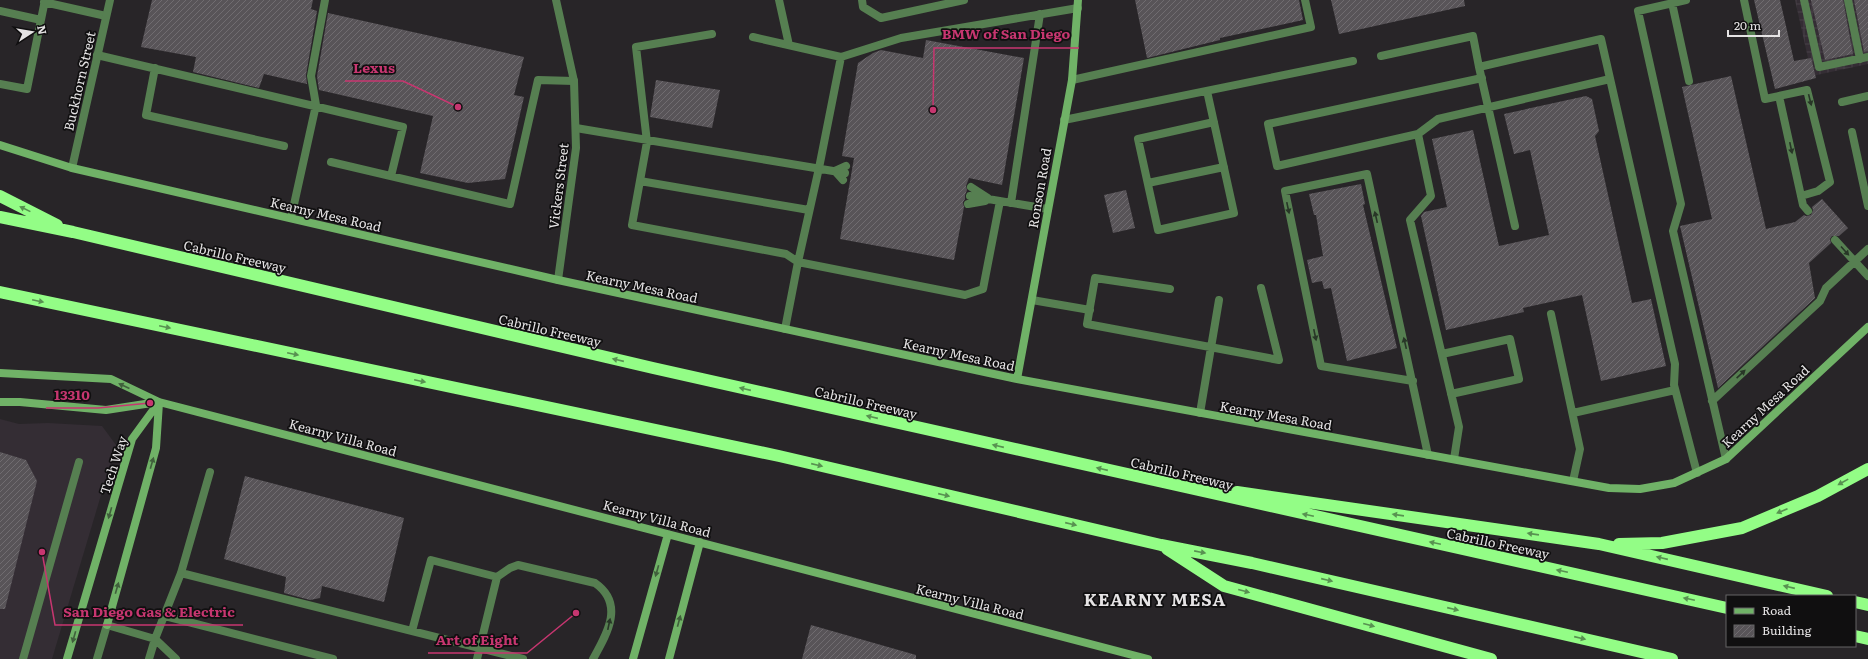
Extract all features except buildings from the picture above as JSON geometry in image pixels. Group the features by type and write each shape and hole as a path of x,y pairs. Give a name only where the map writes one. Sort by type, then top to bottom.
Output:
{"highway":[{"path":"0,196 73,232"},
{"name":"Cabrillo Freeway","path":"0,217 73,232 653,368 1726,608"},
{"path":"0,292 772,455 1161,545 1252,563 1672,659"},
{"path":"1599,544 1662,543 1742,528 1818,496 1868,469"},
{"path":"1140,478 1599,544 1823,595"},
{"path":"1161,545 1224,586 1491,659"},
{"path":"1856,602 1868,605"},
{"path":"1856,636 1868,639"}],"street":[{"name":"Buckhorn Street","path":"72,168 110,0"},
{"path":"291,218 316,105 311,76 325,0"},
{"name":"Vickers Street","path":"556,0 574,82 576,128 576,148 558,280"},
{"path":"779,0 789,45"},
{"path":"862,0 863,7 881,18 964,0"},
{"path":"1072,80 1311,27 1305,0"},
{"path":"1686,0 1638,11 1681,204 1673,231 1726,459"},
{"path":"1744,0 1765,99 1807,90 1830,182 1818,191 1801,196"},
{"path":"1804,0 1819,67 1864,58 1848,0"},
{"path":"0,84 27,89 45,1 106,16"},
{"path":"1672,3 1689,81"},
{"path":"754,37 841,57 901,38 1040,14 1078,4"},
{"name":"Ronson Road","path":"1018,379 1072,80 1078,4"},
{"path":"0,11 41,20"},
{"path":"1011,203 1040,14"},
{"path":"712,34 636,48 647,142 632,225 786,254 798,262 966,295 983,289 1000,201"},
{"path":"1381,56 1473,36 1515,226"},
{"path":"1479,67 1601,39 1675,364 1675,390 1697,473"},
{"path":"97,55 316,105 403,127 391,176"},
{"path":"785,329 841,57"},
{"path":"1064,120 1353,61"},
{"path":"155,68 146,115 284,146"},
{"path":"1482,78 1268,124 1277,166 1418,134 1438,119 1610,79"},
{"path":"331,162 510,204 538,80 574,82"},
{"path":"1207,91 1214,122 1224,167 1234,213 1158,230 1138,139 1214,122"},
{"path":"1779,96 1803,205 1808,210"},
{"path":"1842,102 1868,96"},
{"path":"576,128 647,142 845,173"},
{"path":"1852,132 1868,206"},
{"path":"1418,134 1431,196 1410,220 1459,427 1454,459"},
{"name":"Kearny Mesa Road","path":"0,145 72,168 558,280 1018,379 1609,488 1640,489 1674,484 1726,459 1868,326"},
{"path":"1148,183 1224,167"},
{"path":"1413,382 1321,366 1285,191 1367,174 1413,382 1428,455"},
{"path":"640,181 809,210"},
{"path":"971,187 990,200"},
{"path":"969,200 1000,201 1048,209"},
{"path":"1835,240 1868,276"},
{"path":"1712,401 1820,301 1826,288 1868,249"},
{"path":"1170,289 1095,278 1087,324 1279,360 1260,288"},
{"path":"1032,300 1090,310"},
{"path":"1200,413 1219,300"},
{"path":"1551,314 1580,448 1572,481"},
{"path":"1442,354 1510,339 1519,379 1451,394"},
{"name":"Kearny Villa Road","path":"0,373 110,379 159,402 700,542 880,591 1148,659"},
{"path":"1573,413 1675,390"},
{"name":"Kearny Villa Road","path":"0,402 20,402 106,410 159,402"},
{"path":"97,659 156,448 159,402"},
{"name":"Tech Way","path":"68,659 132,439 159,402"},
{"path":"23,659 79,462"},
{"path":"149,659 181,572 210,472"},
{"path":"633,659 668,534"},
{"path":"669,659 700,542"},
{"path":"412,631 431,560 497,577"},
{"path":"477,659 497,577 510,568 518,565 595,583 602,588 608,596 611,606 611,615 607,635 593,659"},
{"path":"181,572 522,659"},
{"path":"165,616 333,659"},
{"path":"107,625 155,640 176,659"}],"shaded area":[{"path":"1795,0 1868,0 1868,64 1812,76"},
{"path":"0,419 19,424 48,423 102,426 116,445 52,659 0,659"}],"place":[{"name":"Lexus","path":"458,107"},
{"name":"BMW of San Diego","path":"933,110"},
{"name":"13310","path":"150,403"},
{"name":"San Diego Gas & Electric","path":"42,552"},
{"name":"Art of Eight","path":"576,613"}],"district":[{"name":"KEARNY MESA","path":"1155,598"}]}
